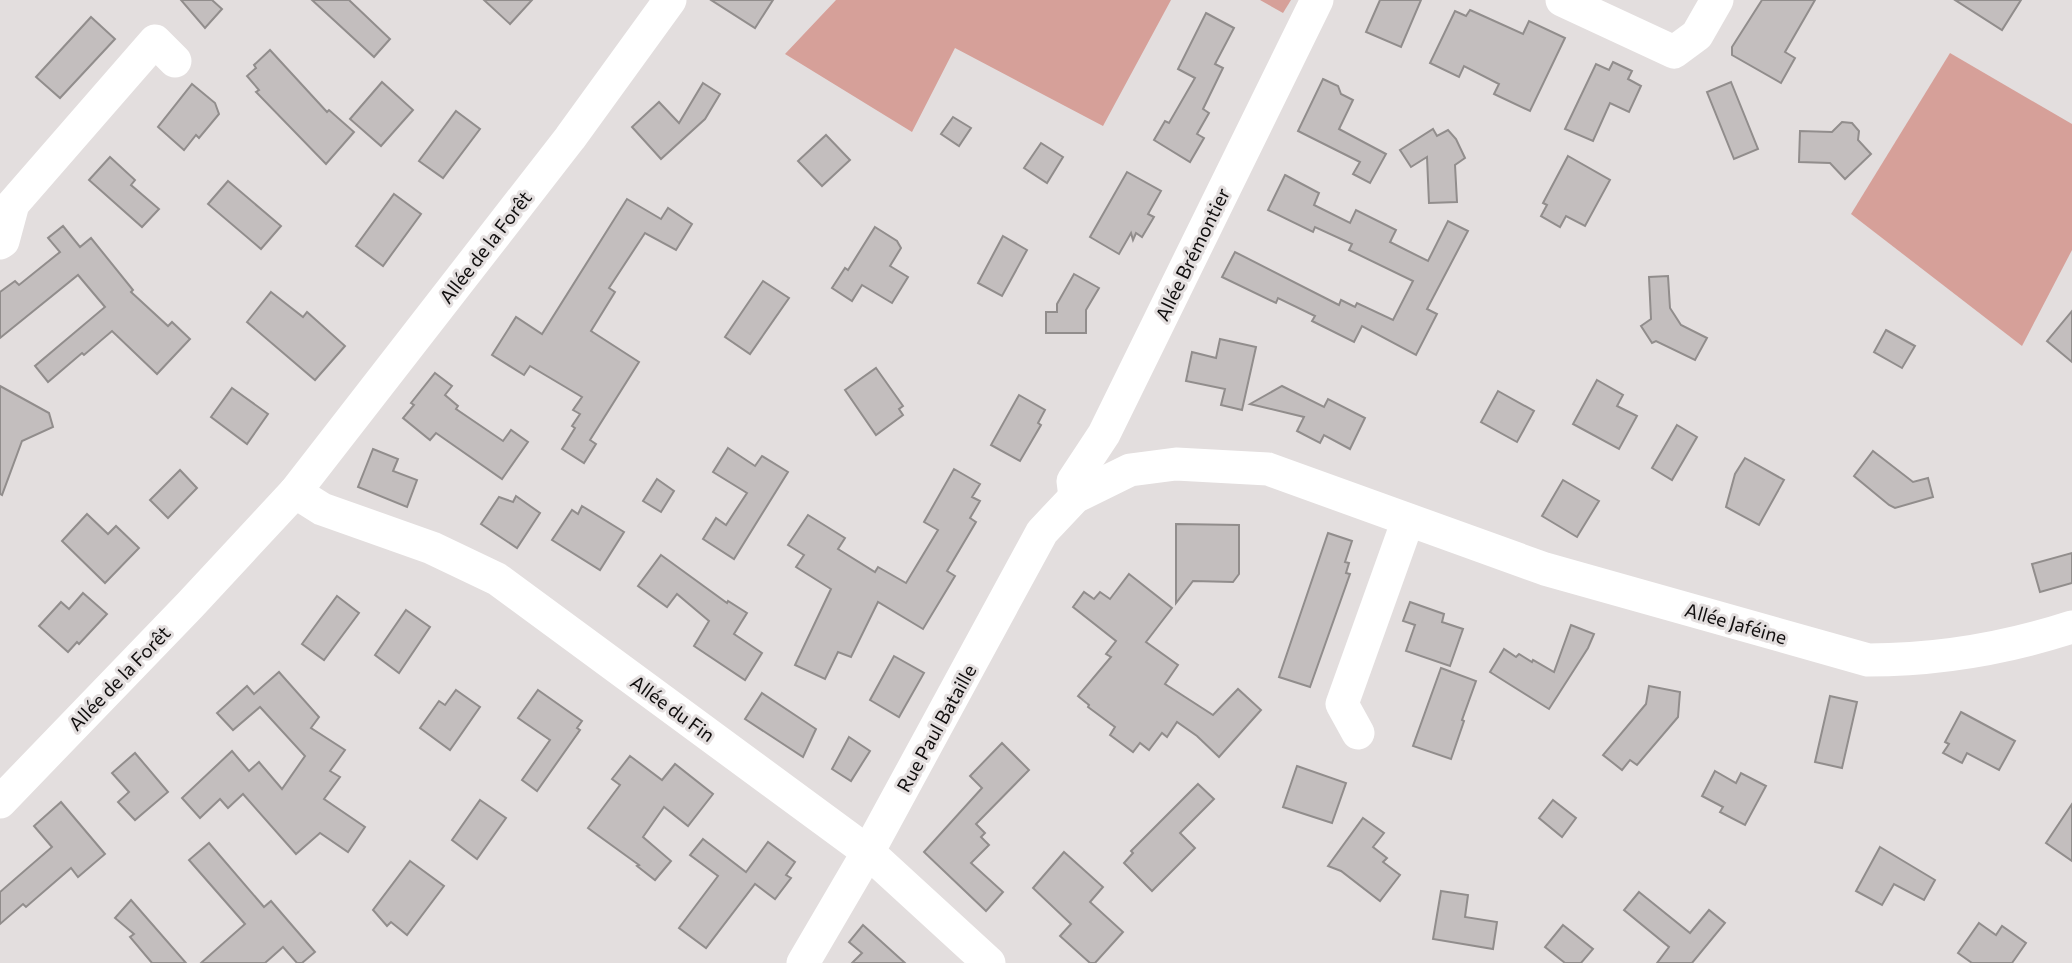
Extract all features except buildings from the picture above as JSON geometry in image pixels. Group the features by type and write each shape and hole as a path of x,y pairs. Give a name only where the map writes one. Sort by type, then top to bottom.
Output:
{"street":[{"path":"1562,0 1674,52 1696,35 1717,0"},
{"name":"Allée de la Forêt","path":"0,802 190,605 309,500 667,1"},
{"name":"Allée Brémontier","path":"1075,497 1073,481 1104,434 1317,3"},
{"path":"0,243 3,241 13,204 155,41 175,61"},
{"path":"1104,434 1117,462 1130,470"},
{"name":"Allée Jaféine","path":"1075,497 1130,470 1176,464 1268,470 1545,569 1868,660 1910,660 2035,639 2072,627"},
{"name":"Rue Paul Bataille","path":"803,963 868,852 1042,533 1075,497"},
{"name":"Allée du Fin","path":"309,500 432,548 496,579 868,852 989,963"},
{"path":"1357,733 1342,704 1408,520"}],"shaded area":[{"path":"836,0 1171,0 1103,126 955,48 912,132 785,54"},
{"path":"1260,0 1291,0 1283,13"},
{"path":"1950,53 2072,124 2072,250 2022,346 1851,214"}]}
